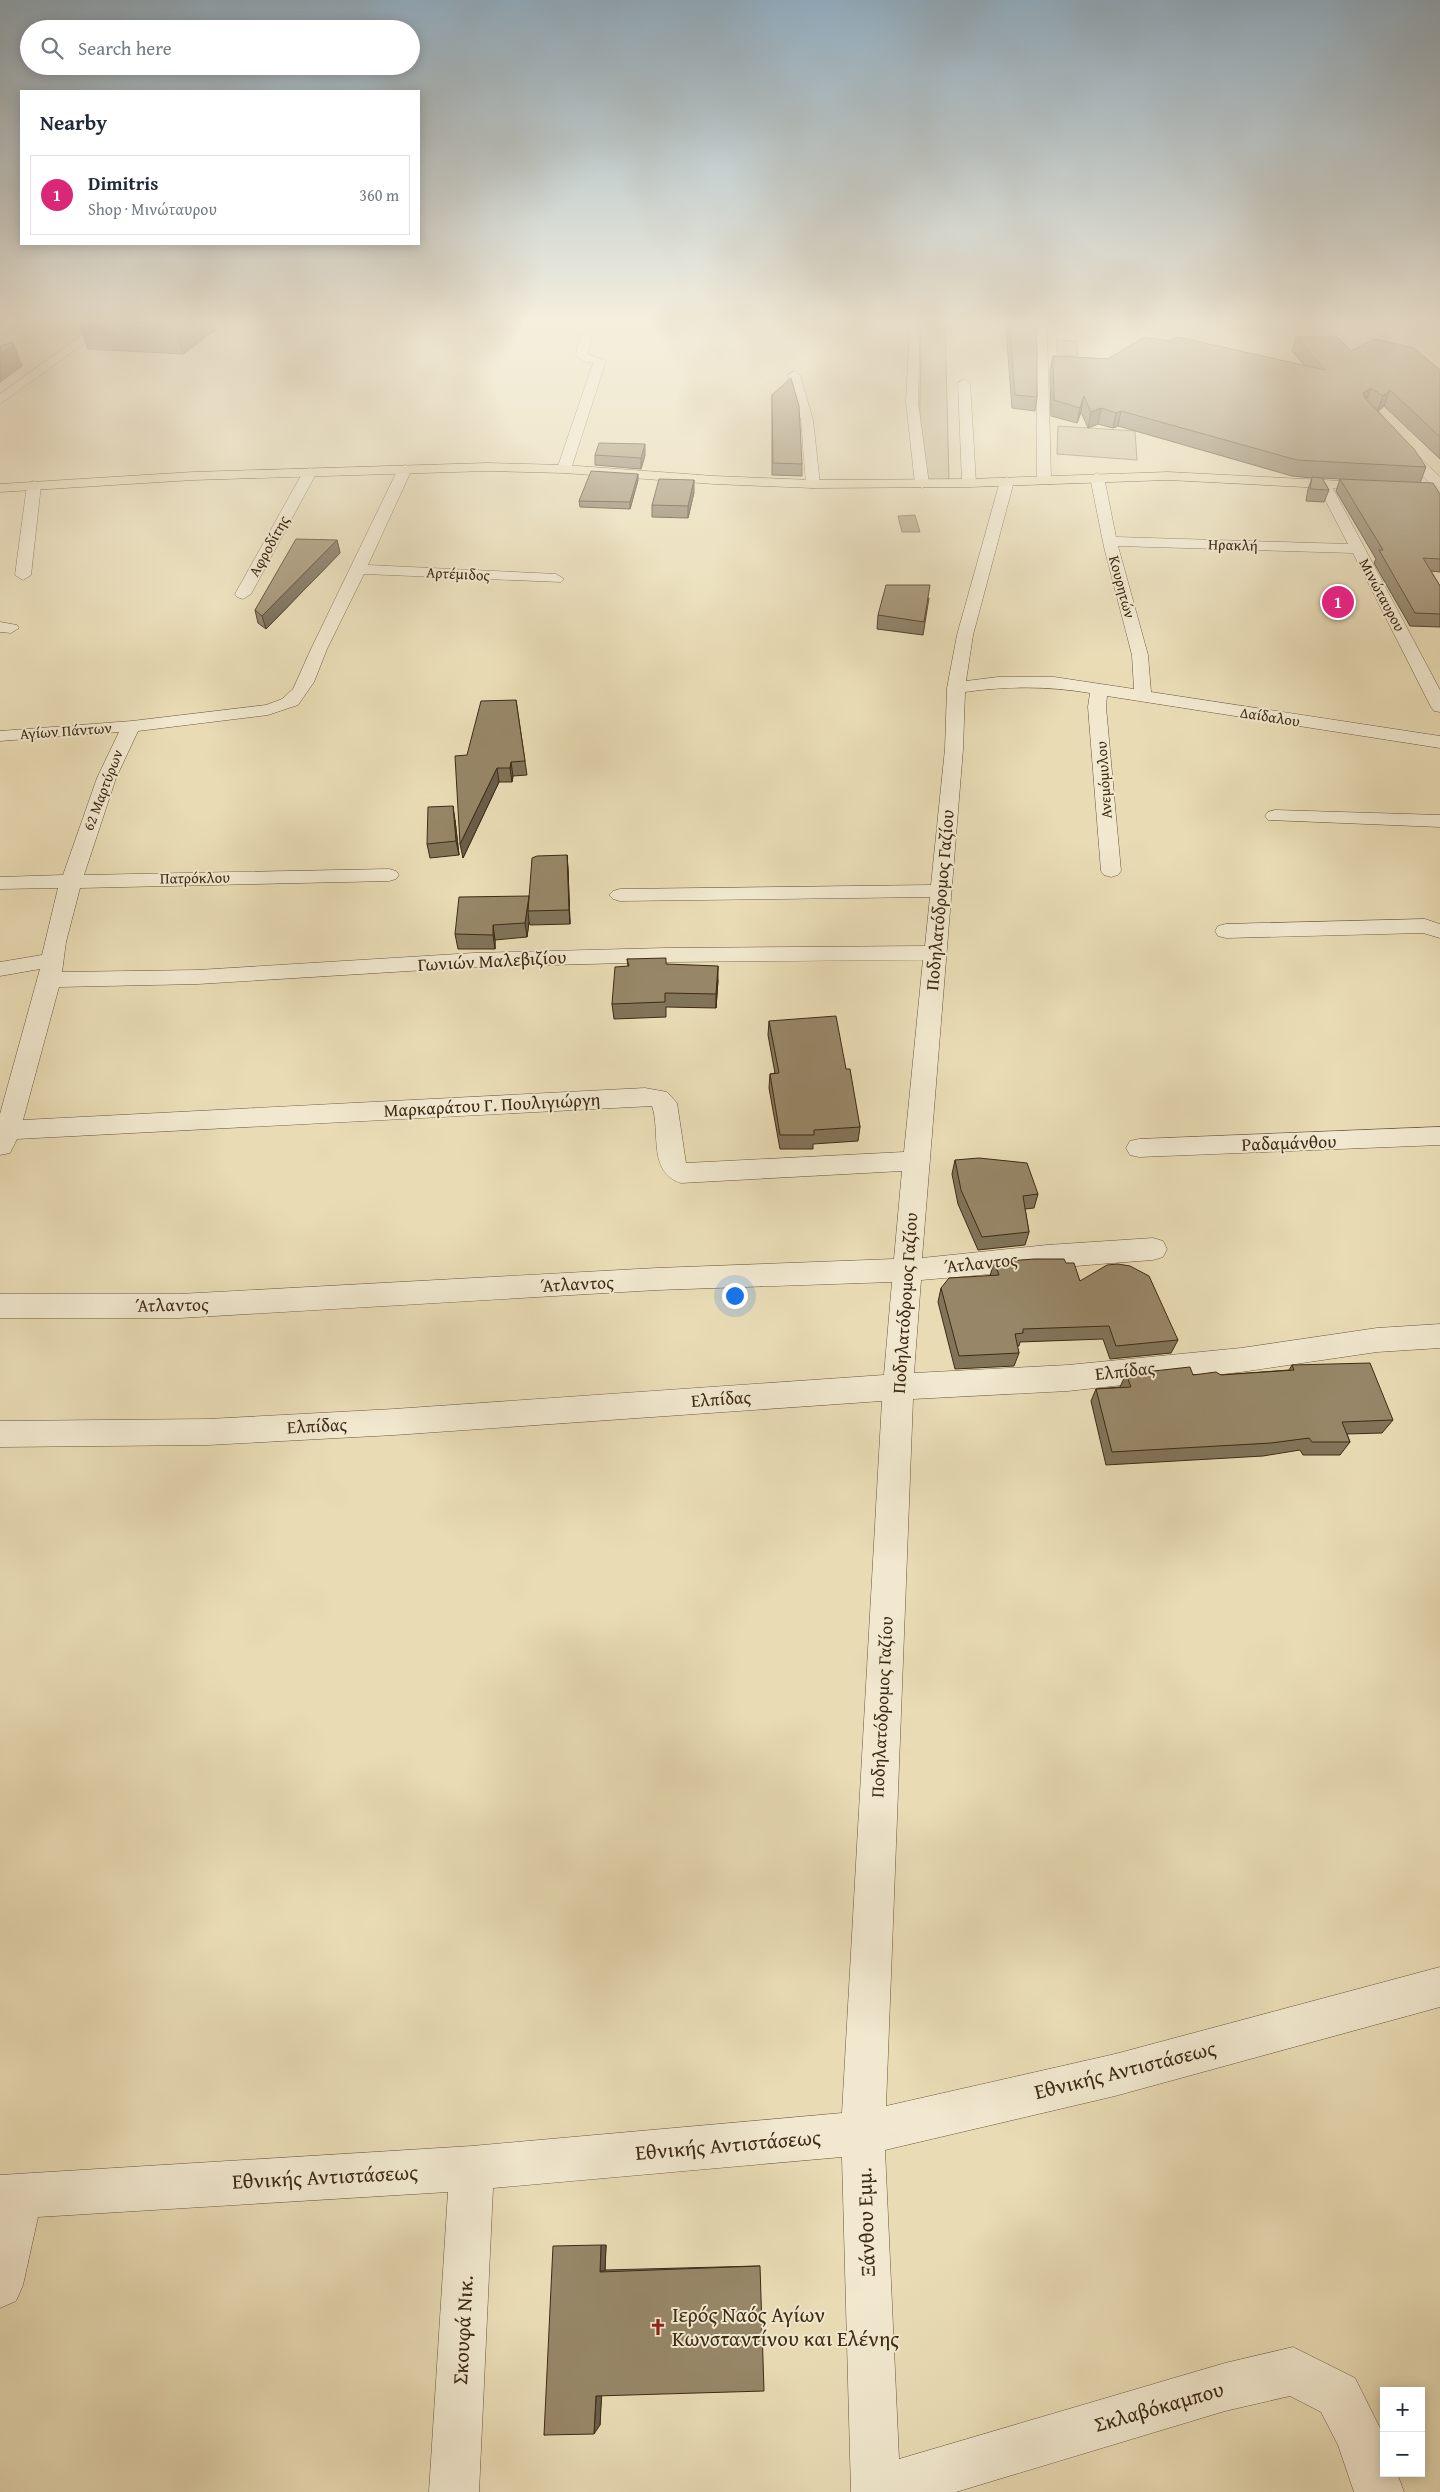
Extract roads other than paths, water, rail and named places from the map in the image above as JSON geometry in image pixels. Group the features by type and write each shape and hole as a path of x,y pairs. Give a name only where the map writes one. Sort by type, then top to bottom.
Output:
{"main road":[{"path":"0,488 310,472 405,469 564,469 714,480 813,484 969,483 1097,477 1228,478 1436,488"}],"street":[{"path":"564,469 575,437"},
{"path":"809,437 813,484"},
{"path":"915,437 922,484"},
{"path":"967,437 969,483"},
{"path":"1043,437 1044,479"},
{"path":"1392,437 1419,466 1436,488 1440,502"},
{"path":"1419,466 1440,466"},
{"path":"132,726 268,710 288,704 298,695 307,680 320,645 360,569 405,469"},
{"name":"Αφροδίτης","path":"243,594 310,472"},
{"name":"Κουρητών","path":"1097,477 1110,542 1140,655 1143,697"},
{"name":"Ποδηλατόδρομος Γαζίου","path":"863,2133 898,1387 916,1161 954,749 956,688 965,635 986,550 1007,482"},
{"name":"Μινώταυρου","path":"1324,484 1440,707"},
{"path":"24,575 29,512 34,485"},
{"name":"Ηρακλή","path":"1110,542 1357,549"},
{"name":"Αρτέμιδος","path":"360,569 556,579"},
{"name":"Δαίδαλου","path":"956,688 998,682 1038,681 1440,742"},
{"name":"Ανεμόμυλου","path":"1100,690 1097,707 1111,871"},
{"name":"Αγίων Πάντων","path":"0,736 132,726"},
{"name":"62 Μαρτύρων","path":"4,1139 51,970 71,881 106,776 120,744 132,726"},
{"path":"1275,816 1440,821"},
{"name":"Πατρόκλου","path":"0,883 389,875"},
{"path":"620,895 940,891"},
{"path":"1226,931 1425,926 1440,931"},
{"name":"Γωνιών Μαλεβιζίου","path":"0,968 198,977 474,960 731,954 935,953"},
{"name":"Μαρκαράτου Γ. Πουλιγιώργη","path":"4,1139 645,1097 658,1098 664,1103 673,1164 675,1169 681,1172 916,1161"},
{"name":"Ραδαμάνθου","path":"1138,1148 1440,1136"},
{"name":"Άτλαντος","path":"0,1306 180,1306 658,1279 907,1270 1046,1256 1153,1249"},
{"name":"Ελπίδας","path":"0,1434 218,1432 394,1422 898,1387 1068,1378 1241,1360 1377,1340 1440,1336"},
{"name":"Εθνικής Αντιστάσεως","path":"10,2196 472,2168 863,2133 1115,2075 1440,1987"},
{"name":"Ξάνθου Εμμ.","path":"863,2133 876,2492"},
{"name":"Σκουφά Νικ.","path":"454,2492 472,2168"},
{"path":"0,2285 10,2196"},
{"name":"Σκλαβόκαμπου","path":"876,2492 1225,2387 1294,2371 1338,2395 1359,2435 1379,2492"}],"place":[{"name":"Dimitris","path":"1338,602"},
{"name":"Ιερός Ναός Αγίων Κωνσταντίνου και Ελένης","path":"658,2327"}]}
